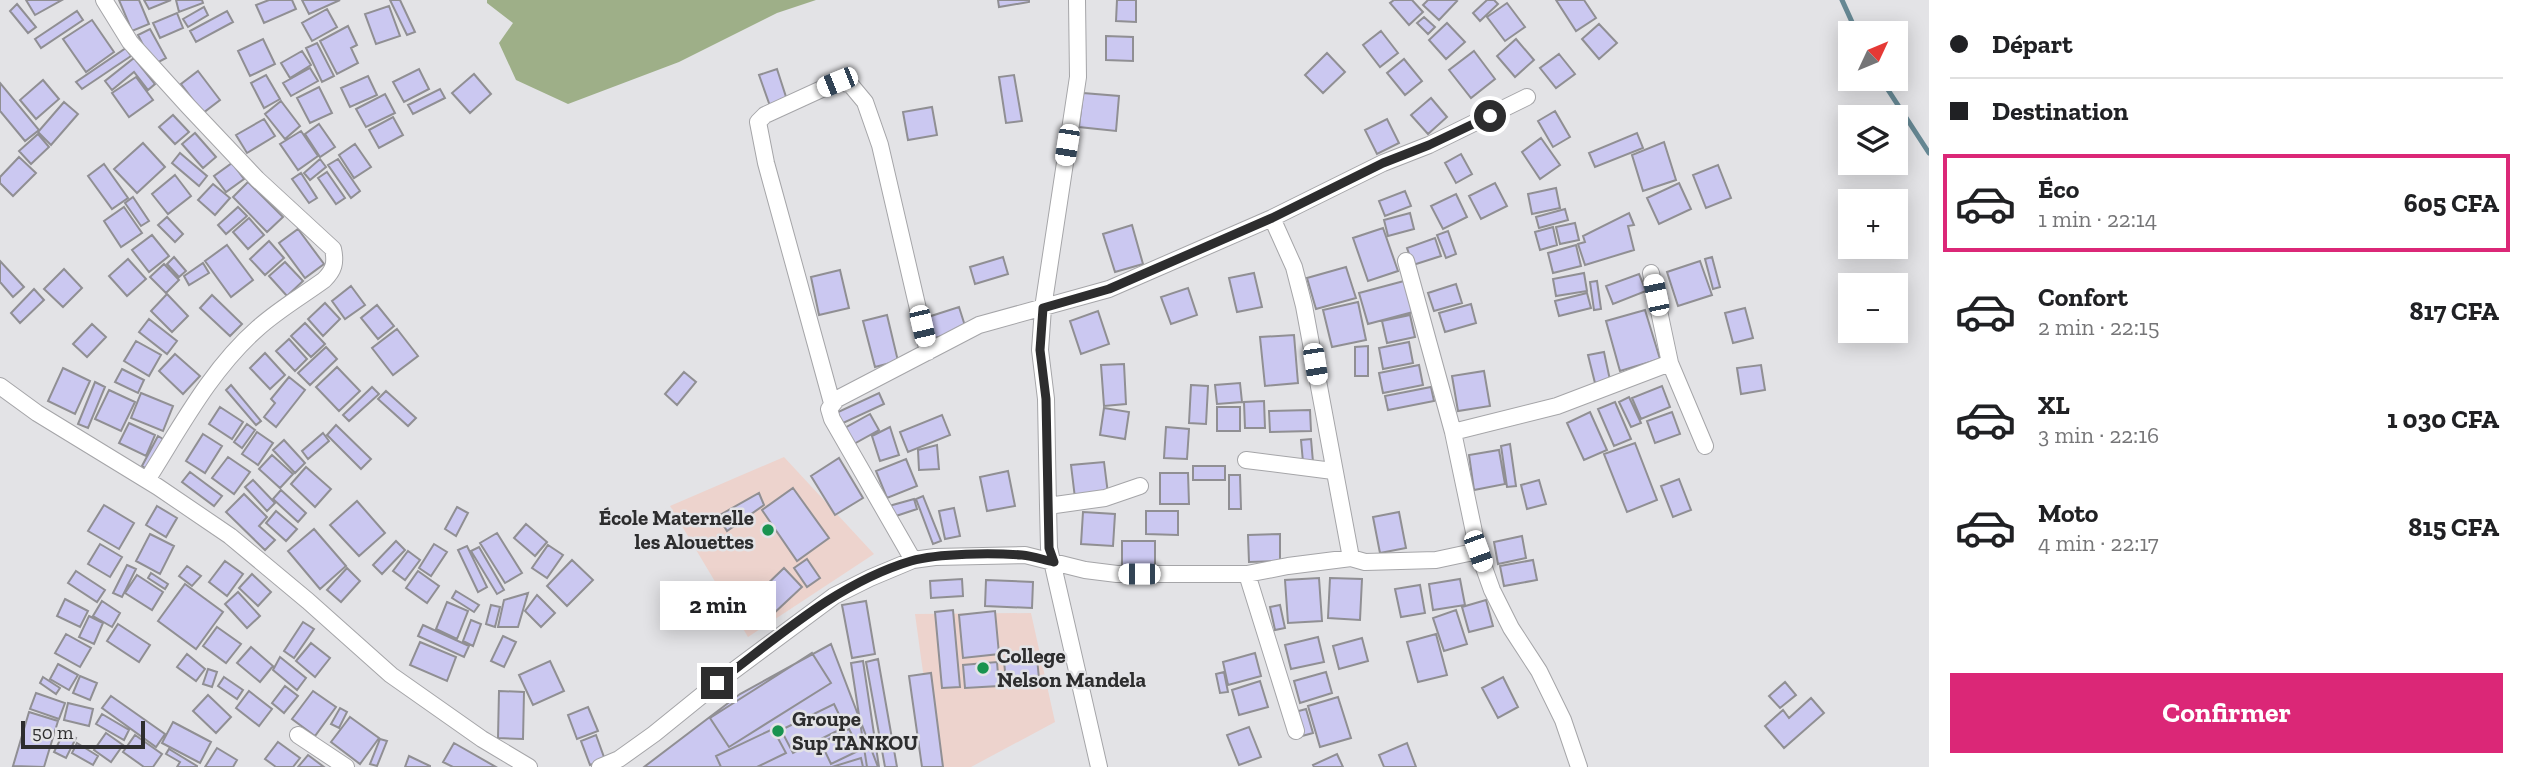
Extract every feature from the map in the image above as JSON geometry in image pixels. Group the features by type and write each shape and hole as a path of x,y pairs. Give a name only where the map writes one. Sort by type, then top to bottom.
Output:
{"street":[{"path":"104,0 130,42 257,180 334,249 336,261 324,280 259,327 231,355 190,412 147,480"},
{"path":"1077,0 1078,77 1043,308 1040,350 1046,399 1049,548 1099,767"},
{"path":"832,403 766,163 758,122 765,114 837,82 850,84 865,102 880,145 928,352"},
{"path":"914,560 832,419 829,409 832,403 979,325 1109,289 1272,218 1383,163 1429,145 1527,97"},
{"path":"1272,218 1294,267 1304,306 1351,558"},
{"path":"1406,261 1453,432 1478,551 1511,628 1539,671 1563,720 1579,767"},
{"path":"1651,273 1670,363 1705,446"},
{"path":"1453,432 1557,406 1670,363"},
{"path":"0,386 37,413 147,480 230,536 391,675 482,739 529,767"},
{"path":"1245,460 1333,471"},
{"path":"1048,506 1105,498 1140,486"},
{"path":"600,767 619,759 654,734 717,683 834,596 914,560 1025,555 1085,570 1117,574 1247,574 1351,558 1365,562 1436,560 1478,551"},
{"path":"1247,574 1296,732"},
{"path":"298,735 346,767"}],"shaded area":[{"name":"École Maternelle les Alouettes","path":"784,457 874,554 748,637 670,506"},
{"name":"College Nelson Mandela","path":"1031,613 1055,722 971,767 936,767 915,614"}],"green space":[{"path":"487,0 816,0 777,13 679,62 568,104 516,80 499,43 513,23 487,3"}],"building":[{"path":"26,0 62,0 35,15"},
{"path":"119,0 139,0 149,24 132,31"},
{"path":"144,0 171,0 149,9"},
{"path":"176,0 202,0 203,3 179,12"},
{"path":"269,0 292,0 296,9 264,23 256,5"},
{"path":"302,0 340,0 309,14"},
{"path":"390,0 400,0 415,32 407,35"},
{"path":"998,0 1029,0 1029,2 999,7"},
{"path":"1117,0 1136,0 1136,22 1116,21"},
{"path":"1394,0 1412,0 1423,12 1409,25 1390,3"},
{"path":"1428,0 1457,1 1439,20 1423,5"},
{"path":"1487,0 1494,0 1498,4 1480,21 1473,13"},
{"path":"1556,0 1584,0 1596,18 1576,31"},
{"path":"1507,3 1525,27 1505,41 1487,17"},
{"path":"17,4 36,27 28,33 10,11"},
{"path":"389,6 400,36 376,44 365,14"},
{"path":"204,7 208,15 188,27 183,19"},
{"path":"327,9 337,27 312,41 302,23"},
{"path":"77,11 83,20 41,48 35,39"},
{"path":"227,11 233,22 196,42 190,31"},
{"path":"177,13 183,28 160,38 153,23"},
{"path":"1424,17 1435,27 1428,34 1417,23"},
{"path":"92,20 114,52 86,72 63,39"},
{"path":"1447,23 1465,42 1446,59 1429,40"},
{"path":"1599,24 1617,43 1599,59 1582,39"},
{"path":"348,26 357,45 351,48 358,63 337,74 320,41"},
{"path":"150,29 166,58 153,65 138,35"},
{"path":"1381,31 1398,53 1380,67 1363,45"},
{"path":"1106,36 1133,37 1133,61 1106,60"},
{"path":"263,39 275,64 250,76 238,51"},
{"path":"1516,39 1534,60 1515,77 1497,56"},
{"path":"317,43 334,76 322,82 306,48"},
{"path":"126,48 131,56 82,89 76,82"},
{"path":"302,51 311,65 290,78 281,63"},
{"path":"1474,51 1495,79 1471,98 1449,70"},
{"path":"1327,53 1345,72 1323,93 1305,75"},
{"path":"1559,54 1575,74 1556,88 1540,68"},
{"path":"134,58 155,84 148,90 134,72 112,90 105,81"},
{"path":"1404,59 1422,81 1405,95 1387,73"},
{"path":"310,68 318,81 291,96 283,83"},
{"path":"419,69 429,89 404,102 393,82"},
{"path":"777,69 787,100 770,106 759,75"},
{"path":"198,71 220,100 203,113 181,84"},
{"path":"474,74 491,94 470,113 452,93"},
{"path":"266,75 280,99 264,108 251,83"},
{"path":"1014,75 1022,121 1006,123 999,77"},
{"path":"368,76 377,95 350,107 341,88"},
{"path":"136,77 153,100 129,117 112,93"},
{"path":"43,80 59,99 36,119 20,100"},
{"path":"0,83 39,130 25,141 0,111"},
{"path":"319,87 332,113 310,123 297,98"},
{"path":"440,89 445,98 413,114 408,105"},
{"path":"1083,93 1119,96 1116,131 1079,127"},
{"path":"385,94 395,113 366,127 356,109"},
{"path":"1431,98 1447,117 1428,134 1411,115"},
{"path":"281,101 300,126 285,139 265,114"},
{"path":"64,102 78,114 51,145 38,132"},
{"path":"932,107 937,135 908,140 903,112"},
{"path":"1555,111 1570,137 1553,147 1538,121"},
{"path":"173,115 189,132 175,144 159,127"},
{"path":"393,117 403,135 379,148 369,130"},
{"path":"264,119 275,136 247,153 236,135"},
{"path":"1387,119 1399,143 1377,154 1365,130"},
{"path":"319,124 335,147 320,157 305,134"},
{"path":"301,131 318,156 298,170 280,144"},
{"path":"195,133 216,157 203,168 182,144"},
{"path":"1637,133 1643,148 1595,167 1589,153"},
{"path":"38,134 49,147 31,164 19,151"},
{"path":"1541,138 1560,165 1540,179 1522,152"},
{"path":"1664,142 1676,180 1643,191 1632,155"},
{"path":"143,143 165,167 137,193 114,169"},
{"path":"355,144 371,167 354,178 339,155"},
{"path":"180,153 207,176 199,186 172,163"},
{"path":"1461,154 1472,174 1456,183 1445,163"},
{"path":"19,157 36,173 13,196 0,183 0,177"},
{"path":"320,159 326,167 310,180 304,173"},
{"path":"338,159 360,191 351,198 328,165"},
{"path":"232,163 244,179 226,192 214,176"},
{"path":"104,164 128,198 112,209 88,176"},
{"path":"1718,165 1731,198 1706,208 1693,175"},
{"path":"327,172 345,198 336,204 318,178"},
{"path":"301,173 317,198 309,203 292,179"},
{"path":"175,175 191,196 168,214 152,194"},
{"path":"248,182 283,217 267,232 233,197"},
{"path":"1495,183 1507,206 1481,219 1469,196"},
{"path":"1679,183 1691,209 1659,224 1647,198"},
{"path":"213,184 230,198 215,215 198,200"},
{"path":"1556,188 1560,208 1532,214 1528,194"},
{"path":"1405,191 1411,206 1385,216 1379,201"},
{"path":"1456,194 1467,217 1443,229 1431,206"},
{"path":"133,197 149,221 141,226 125,203"},
{"path":"124,207 142,233 121,247 104,221"},
{"path":"238,207 247,216 226,234 218,225"},
{"path":"1565,209 1568,220 1539,228 1536,217"},
{"path":"1410,213 1414,229 1388,236 1384,220"},
{"path":"1629,213 1634,225 1628,226 1634,250 1585,265 1578,244 1585,242 1583,236"},
{"path":"167,217 183,234 175,242 158,225"},
{"path":"249,218 264,235 248,249 233,232"},
{"path":"1575,223 1579,240 1560,244 1556,227"},
{"path":"1132,225 1143,264 1115,272 1103,234"},
{"path":"1553,227 1557,245 1540,250 1535,232"},
{"path":"1383,228 1398,271 1368,281 1353,238"},
{"path":"298,229 324,264 305,278 279,243"},
{"path":"1448,231 1456,254 1446,258 1437,235"},
{"path":"152,235 169,256 149,272 132,250"},
{"path":"1435,238 1441,256 1413,265 1407,248"},
{"path":"269,241 284,258 265,275 250,259"},
{"path":"227,245 253,280 231,297 205,261"},
{"path":"1576,245 1581,266 1553,273 1548,253"},
{"path":"174,257 186,271 179,277 167,264"},
{"path":"1003,257 1008,274 975,284 970,267"},
{"path":"1712,257 1720,287 1713,289 1705,259"},
{"path":"128,259 146,279 127,296 109,276"},
{"path":"0,261 24,287 13,297 0,282"},
{"path":"1700,261 1712,295 1678,306 1667,272"},
{"path":"285,262 303,281 287,296 269,276"},
{"path":"203,263 209,273 189,285 184,276"},
{"path":"164,264 179,280 166,293 150,277"},
{"path":"1346,267 1356,298 1316,309 1307,278"},
{"path":"64,269 82,288 63,307 44,289"},
{"path":"840,270 849,308 819,315 811,277"},
{"path":"1254,273 1262,307 1237,312 1229,278"},
{"path":"1584,273 1587,291 1556,296 1553,279"},
{"path":"1639,274 1646,291 1613,304 1606,286"},
{"path":"1404,281 1413,312 1368,324 1359,293"},
{"path":"1597,281 1601,309 1594,310 1590,282"},
{"path":"1456,284 1462,303 1434,311 1428,293"},
{"path":"351,286 365,305 345,319 332,301"},
{"path":"1188,288 1197,315 1171,324 1161,297"},
{"path":"34,289 44,300 20,323 11,313"},
{"path":"1587,293 1591,308 1559,316 1555,301"},
{"path":"167,294 188,316 172,332 151,311"},
{"path":"212,295 242,324 230,336 200,308"},
{"path":"1358,302 1366,340 1332,347 1323,310"},
{"path":"325,303 340,319 323,336 308,319"},
{"path":"1471,304 1476,323 1445,332 1439,313"},
{"path":"377,305 394,326 378,339 361,318"},
{"path":"959,307 966,329 935,338 928,317"},
{"path":"1745,308 1753,338 1733,343 1725,313"},
{"path":"1645,310 1660,359 1620,371 1606,321"},
{"path":"1098,311 1109,344 1081,354 1070,321"},
{"path":"887,315 898,361 875,367 863,321"},
{"path":"1410,315 1415,337 1387,343 1382,321"},
{"path":"149,319 177,341 167,354 139,332"},
{"path":"305,323 325,344 311,357 291,336"},
{"path":"92,324 106,337 87,357 73,344"},
{"path":"397,329 418,356 393,375 372,348"},
{"path":"1294,335 1298,383 1265,386 1260,337"},
{"path":"289,339 307,359 295,371 276,351"},
{"path":"136,341 161,355 149,376 124,361"},
{"path":"1409,342 1413,363 1383,369 1379,348"},
{"path":"1368,346 1368,376 1355,376 1355,347"},
{"path":"326,347 337,359 310,385 298,373"},
{"path":"1604,352 1610,380 1595,383 1588,355"},
{"path":"265,353 285,375 270,389 250,368"},
{"path":"175,354 200,376 183,394 159,371"},
{"path":"1124,364 1126,404 1104,406 1101,365"},
{"path":"1419,365 1423,385 1383,393 1379,373"},
{"path":"1761,365 1765,390 1741,394 1737,368"},
{"path":"337,367 360,391 339,411 316,387"},
{"path":"63,368 90,381 75,414 48,401"},
{"path":"122,369 144,380 138,393 115,382"},
{"path":"1484,371 1490,406 1458,411 1452,376"},
{"path":"684,372 696,382 677,405 665,394"},
{"path":"289,377 305,390 276,427 264,417 275,403 271,399"},
{"path":"95,382 105,387 88,428 78,424"},
{"path":"1240,383 1242,402 1217,404 1215,385"},
{"path":"231,385 261,421 256,425 226,390"},
{"path":"1191,385 1208,386 1206,424 1189,423"},
{"path":"1662,386 1670,407 1641,419 1632,398"},
{"path":"372,387 379,394 349,421 343,415"},
{"path":"1431,387 1434,401 1388,410 1385,396"},
{"path":"109,390 135,402 121,431 95,419"},
{"path":"386,391 416,418 408,426 378,399"},
{"path":"141,393 173,406 163,431 131,418"},
{"path":"879,393 884,404 841,424 836,413"},
{"path":"1629,397 1641,423 1631,427 1619,402"},
{"path":"1264,401 1265,428 1245,428 1244,402"},
{"path":"1615,402 1631,439 1614,446 1598,409"},
{"path":"220,407 243,422 232,439 209,424"},
{"path":"1217,407 1240,407 1240,431 1217,431"},
{"path":"1104,408 1129,412 1125,439 1100,435"},
{"path":"1310,410 1311,431 1270,432 1269,411"},
{"path":"1590,412 1607,450 1584,460 1567,423"},
{"path":"1672,412 1680,434 1655,443 1647,421"},
{"path":"870,414 879,430 852,445 843,429"},
{"path":"942,415 950,435 908,452 900,432"},
{"path":"129,423 155,435 146,456 119,443"},
{"path":"247,424 255,430 242,448 234,442"},
{"path":"336,425 371,459 361,469 327,435"},
{"path":"890,427 899,455 880,461 872,436"},
{"path":"1166,427 1189,429 1187,459 1164,458"},
{"path":"257,432 273,443 258,465 242,454"},
{"path":"323,433 329,441 308,459 302,451"},
{"path":"203,434 222,446 205,473 186,461"},
{"path":"158,436 163,439 147,469 142,466"},
{"path":"1311,439 1313,462 1303,462 1301,440"},
{"path":"284,440 305,463 295,473 273,450"},
{"path":"1635,443 1657,500 1627,512 1604,454"},
{"path":"1510,444 1516,486 1507,487 1501,446"},
{"path":"937,445 939,469 919,470 918,450"},
{"path":"1499,450 1505,484 1474,490 1469,455"},
{"path":"272,455 293,474 280,488 259,469"},
{"path":"228,457 250,472 234,494 212,478"},
{"path":"839,458 863,498 835,515 811,476"},
{"path":"906,459 917,486 887,498 876,471"},
{"path":"1104,462 1108,494 1075,498 1071,465"},
{"path":"1193,466 1225,466 1225,480 1193,480"},
{"path":"306,467 331,489 315,507 291,484"},
{"path":"1008,471 1015,506 987,511 980,477"},
{"path":"190,472 222,496 214,506 182,482"},
{"path":"1160,473 1188,473 1189,504 1160,504"},
{"path":"1229,475 1240,475 1241,509 1229,509"},
{"path":"1679,479 1691,510 1673,517 1661,486"},
{"path":"253,480 275,503 267,511 245,487"},
{"path":"1539,480 1546,504 1527,509 1521,485"},
{"path":"793,488 829,538 797,561 762,510"},
{"path":"281,490 306,513 298,522 273,499"},
{"path":"759,493 764,505 727,531 718,516"},
{"path":"244,494 267,517 259,526 275,540 265,550 226,512"},
{"path":"923,496 941,541 933,544 916,499"},
{"path":"914,499 917,509 893,517 889,506"},
{"path":"357,501 385,533 359,556 330,525"},
{"path":"104,505 134,523 119,549 88,531"},
{"path":"157,506 177,518 166,537 146,525"},
{"path":"457,507 468,513 456,536 445,529"},
{"path":"954,508 960,536 945,539 939,511"},
{"path":"276,511 297,529 286,541 266,523"},
{"path":"1146,511 1178,511 1178,535 1146,534"},
{"path":"1083,512 1115,514 1113,546 1081,544"},
{"path":"1399,512 1406,548 1380,553 1373,517"},
{"path":"526,524 547,542 535,556 514,538"},
{"path":"314,529 346,566 320,589 288,551"},
{"path":"497,533 522,573 505,583 480,543"},
{"path":"150,534 174,546 160,574 136,561"},
{"path":"1280,534 1280,561 1249,562 1248,535"},
{"path":"1522,536 1526,558 1498,564 1494,542"},
{"path":"396,541 405,550 382,574 373,565"},
{"path":"1122,541 1155,541 1155,570 1122,569"},
{"path":"100,544 122,557 110,577 88,564"},
{"path":"434,544 447,552 431,576 419,568"},
{"path":"548,545 563,555 547,578 532,568"},
{"path":"467,546 487,587 478,592 458,550"},
{"path":"479,547 504,590 497,594 471,551"},
{"path":"408,551 420,560 405,580 393,571"},
{"path":"807,559 820,578 807,587 794,568"},
{"path":"572,560 593,580 567,606 547,586"},
{"path":"1533,560 1537,580 1504,586 1500,566"},
{"path":"225,561 243,574 227,596 209,582"},
{"path":"127,565 136,569 122,597 113,593"},
{"path":"187,566 201,576 192,586 179,576"},
{"path":"347,568 360,581 341,602 327,590"},
{"path":"784,568 802,587 772,615 755,596"},
{"path":"76,571 105,590 97,602 68,583"},
{"path":"418,571 439,586 427,603 406,588"},
{"path":"151,573 168,584 165,589 148,578"},
{"path":"252,574 271,592 258,606 239,588"},
{"path":"137,575 163,592 152,610 125,593"},
{"path":"1319,578 1322,621 1288,623 1285,580"},
{"path":"1330,578 1362,579 1360,620 1328,618"},
{"path":"962,579 963,596 931,598 930,581"},
{"path":"1460,579 1465,605 1433,610 1429,584"},
{"path":"986,580 1033,582 1032,608 985,606"},
{"path":"185,584 223,612 196,649 158,621"},
{"path":"1420,585 1425,613 1401,617 1395,589"},
{"path":"456,591 479,605 474,612 452,598"},
{"path":"238,592 260,616 247,628 225,604"},
{"path":"528,593 518,627 498,627 504,600"},
{"path":"537,595 555,613 541,627 525,611"},
{"path":"65,599 88,611 80,627 57,616"},
{"path":"1486,600 1493,626 1469,632 1462,607"},
{"path":"102,601 120,613 112,627 93,616"},
{"path":"866,601 875,654 852,658 842,605"},
{"path":"447,602 468,611 457,639 436,629"},
{"path":"491,605 500,607 495,627 486,624"},
{"path":"1280,605 1285,628 1275,630 1270,607"},
{"path":"953,610 960,687 942,688 935,612"},
{"path":"1456,610 1467,644 1444,651 1433,618"},
{"path":"995,611 999,654 963,658 959,615"},
{"path":"89,616 103,623 94,644 79,637"},
{"path":"471,620 481,624 473,646 463,641"},
{"path":"303,622 314,629 294,658 284,651"},
{"path":"118,624 150,645 139,662 107,641"},
{"path":"423,625 469,646 464,657 418,636"},
{"path":"217,627 241,644 226,663 203,646"},
{"path":"66,634 91,648 80,667 55,653"},
{"path":"1436,634 1447,675 1418,682 1407,642"},
{"path":"503,636 516,642 504,667 491,661"},
{"path":"1318,637 1324,662 1291,669 1285,645"},
{"path":"1362,638 1368,661 1339,669 1333,646"},
{"path":"420,642 456,657 447,681 410,665"},
{"path":"311,643 330,658 315,677 296,661"},
{"name":"Groupe Sup TANKOU","path":"831,644 878,767 644,767 740,694"},
{"path":"251,647 273,666 260,682 237,663"},
{"path":"812,653 831,683 729,747 710,718"},
{"path":"1255,653 1261,676 1228,685 1223,662"},
{"path":"187,654 205,669 196,681 177,667"},
{"path":"280,657 306,678 297,690 273,670"},
{"path":"1037,658 1039,679 1006,682 1004,661"},
{"path":"878,659 897,767 885,767 866,662"},
{"path":"550,661 564,691 533,705 519,675"},
{"path":"863,661 879,767 867,767 851,663"},
{"path":"997,662 999,686 965,688 963,665"},
{"path":"58,664 78,675 69,690 50,679"},
{"path":"208,669 217,672 212,687 203,684"},
{"path":"1224,672 1228,692 1220,693 1216,674"},
{"path":"1326,672 1332,693 1300,703 1294,681"},
{"path":"931,673 943,767 922,767 909,676"},
{"path":"80,676 97,683 90,700 73,693"},
{"path":"43,677 60,688 56,694 40,683"},
{"path":"224,677 243,690 237,699 218,686"},
{"path":"1503,677 1518,707 1498,718 1482,688"},
{"path":"1260,681 1268,707 1239,715 1232,690"},
{"path":"1785,682 1796,695 1780,708 1769,696"},
{"path":"285,686 298,696 284,713 272,703"},
{"path":"249,691 272,709 259,726 236,708"},
{"path":"313,691 336,707 315,736 292,719"},
{"path":"499,691 524,692 523,739 498,738"},
{"path":"36,693 65,703 59,719 30,709"},
{"path":"208,695 231,717 216,733 193,711"},
{"path":"111,696 165,734 156,747 102,708"},
{"path":"1338,697 1351,738 1320,747 1308,706"},
{"path":"1811,698 1824,713 1784,748 1765,726 1783,710 1789,718"},
{"path":"68,703 93,709 89,726 64,720"},
{"path":"834,704 845,727 793,753 781,730"},
{"path":"588,707 598,731 577,739 568,715"},
{"path":"340,708 347,712 339,728 331,724"},
{"path":"1306,709 1313,733 1302,736 1295,712"},
{"path":"29,712 58,721 44,767 13,766"},
{"path":"102,714 129,730 124,740 96,724"},
{"path":"350,717 379,738 360,764 331,742"},
{"path":"173,722 211,742 200,763 162,743"},
{"path":"1249,727 1261,757 1239,765 1227,735"},
{"path":"773,729 786,753 757,767 721,767 716,756"},
{"path":"849,729 860,750 831,764 821,743"},
{"path":"64,732 76,738 66,758 54,752"},
{"path":"106,733 123,745 111,762 94,750"},
{"path":"135,735 162,754 153,767 144,767 123,752"},
{"path":"596,735 605,760 590,765 581,741"},
{"path":"380,739 387,741 377,766 370,764"},
{"path":"278,742 300,758 293,767 276,767 265,759"},
{"path":"77,743 98,756 93,765 72,753"},
{"path":"454,743 496,767 453,767 443,762"},
{"path":"1407,743 1416,767 1384,767 1379,755"},
{"path":"217,748 237,760 233,767 205,767"},
{"path":"169,749 197,767 177,767 180,762 166,754"},
{"path":"1337,754 1343,767 1314,767 1313,765"},
{"path":"308,755 324,767 298,767"},
{"path":"409,756 430,766 430,767 405,767"},
{"path":"861,758 863,767 832,767"}],"waterway":[{"path":"1842,0 1852,21"},
{"path":"1889,91 1929,153"}],"place":[{"name":"École Maternelle les Alouettes","path":"768,530"},
{"name":"College Nelson Mandela","path":"983,668"},
{"name":"Groupe Sup TANKOU","path":"778,731"}],"route":[{"path":"717,683 834,596 897,566 935,557 980,555 1025,555 1054,562 1049,548 1045,457 1046,399 1040,350 1043,308 1109,289 1272,218 1383,163 1490,116"}]}
